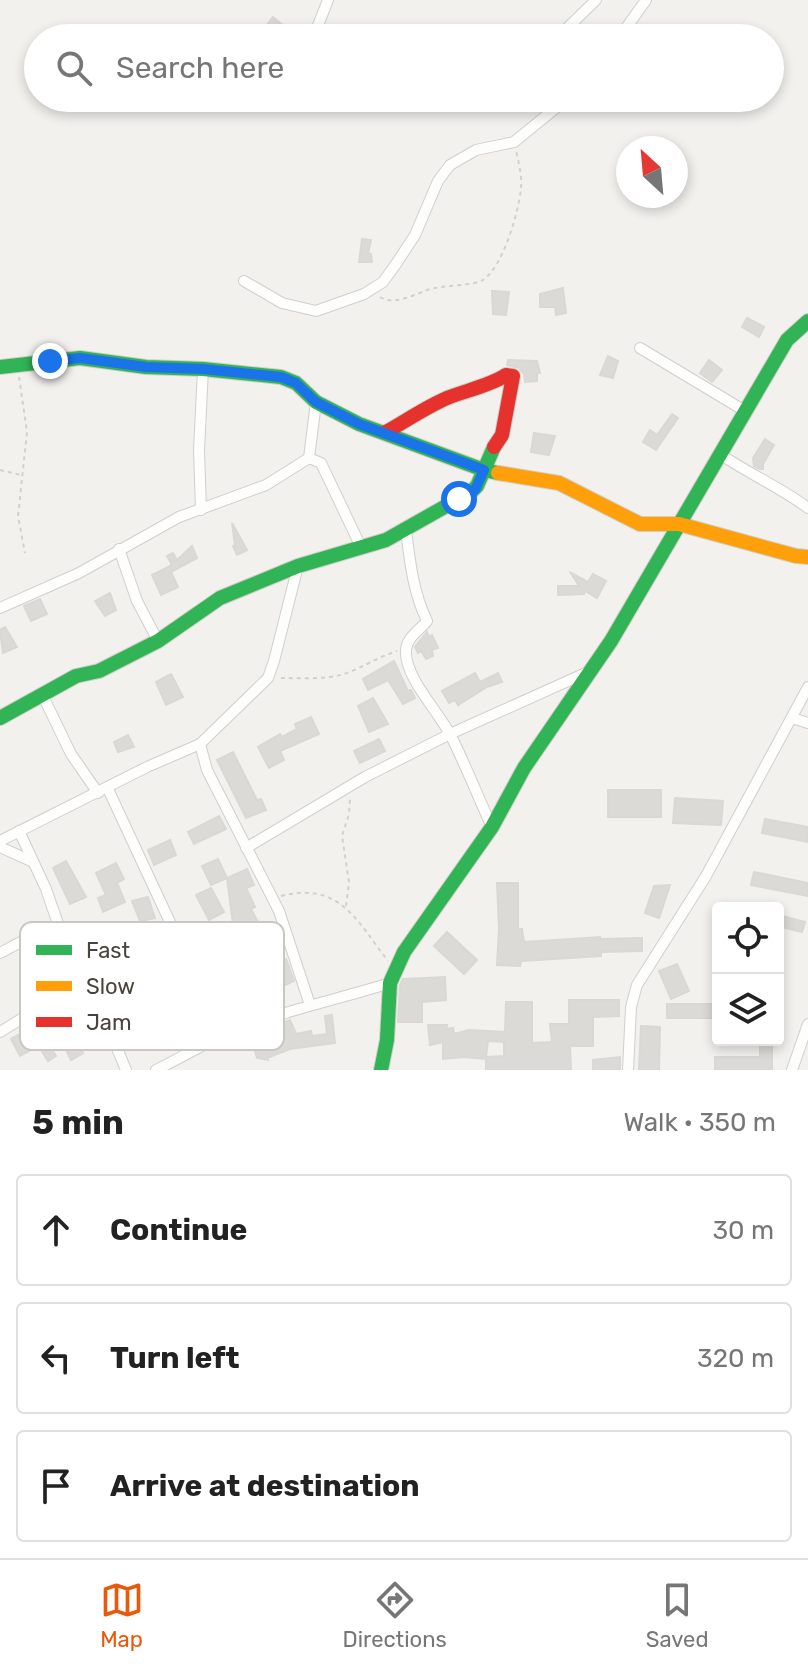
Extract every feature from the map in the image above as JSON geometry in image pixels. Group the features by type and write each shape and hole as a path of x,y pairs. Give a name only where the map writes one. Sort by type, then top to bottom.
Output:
{"street":[{"path":"319,24 328,0"},
{"path":"571,24 596,0"},
{"path":"629,24 646,0"},
{"path":"244,281 282,303 316,311 364,294 379,285 396,264 415,235 438,181 450,165 476,150 514,142 551,112"},
{"path":"381,1070 393,976 404,952 492,827 524,768 611,641 787,340 808,321"},
{"path":"640,348 745,411"},
{"path":"0,367 80,358 290,380 316,402 359,424 484,470 559,483 640,524 679,524 808,557"},
{"path":"201,510 199,450 203,369"},
{"path":"0,718 76,676 99,671 158,641 220,598 298,566 406,530 475,490 490,452 502,435 503,419 512,390 512,374 443,400 386,432"},
{"path":"309,458 316,402"},
{"path":"720,454 774,484 808,508"},
{"path":"0,608 79,573 179,517 266,485 309,458"},
{"path":"309,458 321,463 361,547"},
{"path":"406,530 412,580 427,621 408,641 407,660 418,684 450,734 492,827"},
{"path":"119,549 137,601 158,641"},
{"path":"31,861 0,844 19,831 147,767 200,744 268,678 298,566"},
{"path":"246,848 349,786 450,734 588,672"},
{"path":"628,1070 631,1007 637,985 706,876 808,687"},
{"path":"42,694 71,754 103,791 170,922"},
{"path":"792,718 808,723"},
{"path":"200,744 207,770 283,922"},
{"path":"19,831 46,889 57,922"},
{"path":"284,924 310,1005"},
{"path":"0,953 20,945"},
{"path":"284,1014 342,998 393,976"},
{"path":"0,1032 20,1020"},
{"path":"792,1070 808,1024"},
{"path":"117,1050 126,1070"},
{"path":"156,1070 195,1050"}],"path":[{"path":"379,285 381,299 390,301 433,288 474,283 489,274 502,254 519,203 521,185 514,142"},
{"path":"17,364 27,432 18,516 25,553"},
{"path":"0,470 22,475"},
{"path":"268,678 322,678 343,674 376,658 406,649"},
{"path":"345,907 348,871 342,836 349,814 349,786"},
{"path":"272,899 309,891 325,894 345,907 393,976"}],"building":[{"path":"273,17 281,24 268,24"},
{"path":"362,239 371,240 368,254 371,254 372,262 359,262"},
{"path":"563,288 566,313 556,315 555,307 540,307 540,294"},
{"path":"492,291 509,292 506,315 493,314"},
{"path":"747,318 764,327 759,337 742,327"},
{"path":"608,356 618,361 613,378 600,375"},
{"path":"508,360 537,361 540,373 537,373 537,381 525,382 524,374 519,368 507,365"},
{"path":"709,360 722,370 712,382 700,373"},
{"path":"672,414 678,418 656,450 643,442 650,430 657,435"},
{"path":"534,433 555,436 549,455 531,452"},
{"path":"765,439 774,445 763,469 760,469 754,466 753,458"},
{"path":"232,523 247,550 237,555 233,546"},
{"path":"192,546 197,558 171,572 178,587 161,595 152,575 172,565 167,556 173,553 177,560"},
{"path":"571,573 588,582 593,574 606,581 597,598 585,591 584,594 558,595 558,586 579,586"},
{"path":"110,593 116,610 105,616 95,601"},
{"path":"40,599 47,614 31,621 24,606"},
{"path":"5,627 17,647 3,653 0,630"},
{"path":"427,632 429,637 432,635 438,648 432,650 433,656 426,659 415,647"},
{"path":"394,661 408,691 411,690 415,698 403,704 388,680 368,690 363,679"},
{"path":"475,673 480,682 498,673 502,682 487,687 458,705 455,700 449,703 442,691"},
{"path":"171,674 183,697 166,705 156,682"},
{"path":"373,698 388,724 369,732 358,706"},
{"path":"311,717 319,734 280,751 284,760 269,768 258,747 280,734 282,737 297,729 295,724"},
{"path":"128,735 134,747 118,752 114,742"},
{"path":"379,739 385,751 360,763 354,751"},
{"path":"233,752 257,800 261,799 266,810 246,818 217,760"},
{"path":"608,790 661,790 661,817 608,817"},
{"path":"675,798 723,801 721,825 673,823"},
{"path":"219,816 226,829 194,844 188,832"},
{"path":"765,819 808,827 808,842 762,833"},
{"path":"170,840 176,855 154,865 148,850"},
{"path":"218,859 227,878 211,885 202,866"},
{"path":"66,861 86,897 70,904 53,868"},
{"path":"116,863 124,879 117,883 125,902 103,912 98,898 106,895 96,873"},
{"path":"247,869 254,885 246,888 258,922 233,922 227,878"},
{"path":"754,872 808,883 808,896 751,885"},
{"path":"497,883 518,883 518,929 522,929 524,942 600,937 642,938 642,951 521,961 520,966 497,965"},
{"path":"670,885 659,918 645,913 654,886"},
{"path":"211,888 224,912 209,920 196,895"},
{"path":"148,897 155,918 140,921 132,901"},
{"path":"784,917 805,922 802,932 784,928"},
{"path":"447,932 477,960 464,974 434,946"},
{"path":"284,960 294,981 284,986"},
{"path":"677,964 689,991 671,999 659,971"},
{"path":"445,977 446,1000 422,1002 422,1022 398,1022 403,979"},
{"path":"569,1000 619,1000 619,1016 593,1017 593,1046 570,1046 571,1070 486,1070 486,1059 443,1059 443,1042 430,1045 428,1025 447,1025 446,1029 453,1028 454,1034 469,1030 505,1032 506,1002 532,1002 532,1043 552,1042 550,1024 569,1024","holes":["488,1041 504,1042 504,1056 486,1057"]},
{"path":"667,1004 712,1004 712,1018 667,1018"},
{"path":"332,1015 335,1043 290,1049 268,1060 257,1058 255,1050 284,1050 284,1022 290,1020 296,1034 311,1031 312,1036 327,1034 325,1016"},
{"path":"641,1026 660,1027 659,1070 639,1070"},
{"path":"20,1034 20,1050 31,1050 20,1056 11,1039"},
{"path":"760,1046 772,1046 772,1070 715,1070 715,1057 760,1057"},
{"path":"41,1050 52,1050 56,1056 48,1061"},
{"path":"66,1050 82,1050 83,1053 71,1060"},
{"path":"620,1057 620,1070 593,1070 593,1060"}],"traffic: fast":[{"path":"381,1070 387,1040 390,983 404,952 492,827 524,768 611,641 787,340 808,321"},
{"path":"0,367 80,358 146,367 281,377 296,383 316,402 359,424 498,473"},
{"path":"0,718 76,676 99,671 158,641 220,598 298,566 386,540 471,492 477,486 494,447"}],"traffic: slow":[{"path":"498,473 559,483 640,524 679,524 808,557"}],"traffic: jam":[{"path":"386,432 447,398 506,375 513,376 502,435 494,447"}],"route":[{"path":"50,361 80,358 290,380 316,402 359,424 484,470 475,490 459,499"}]}
